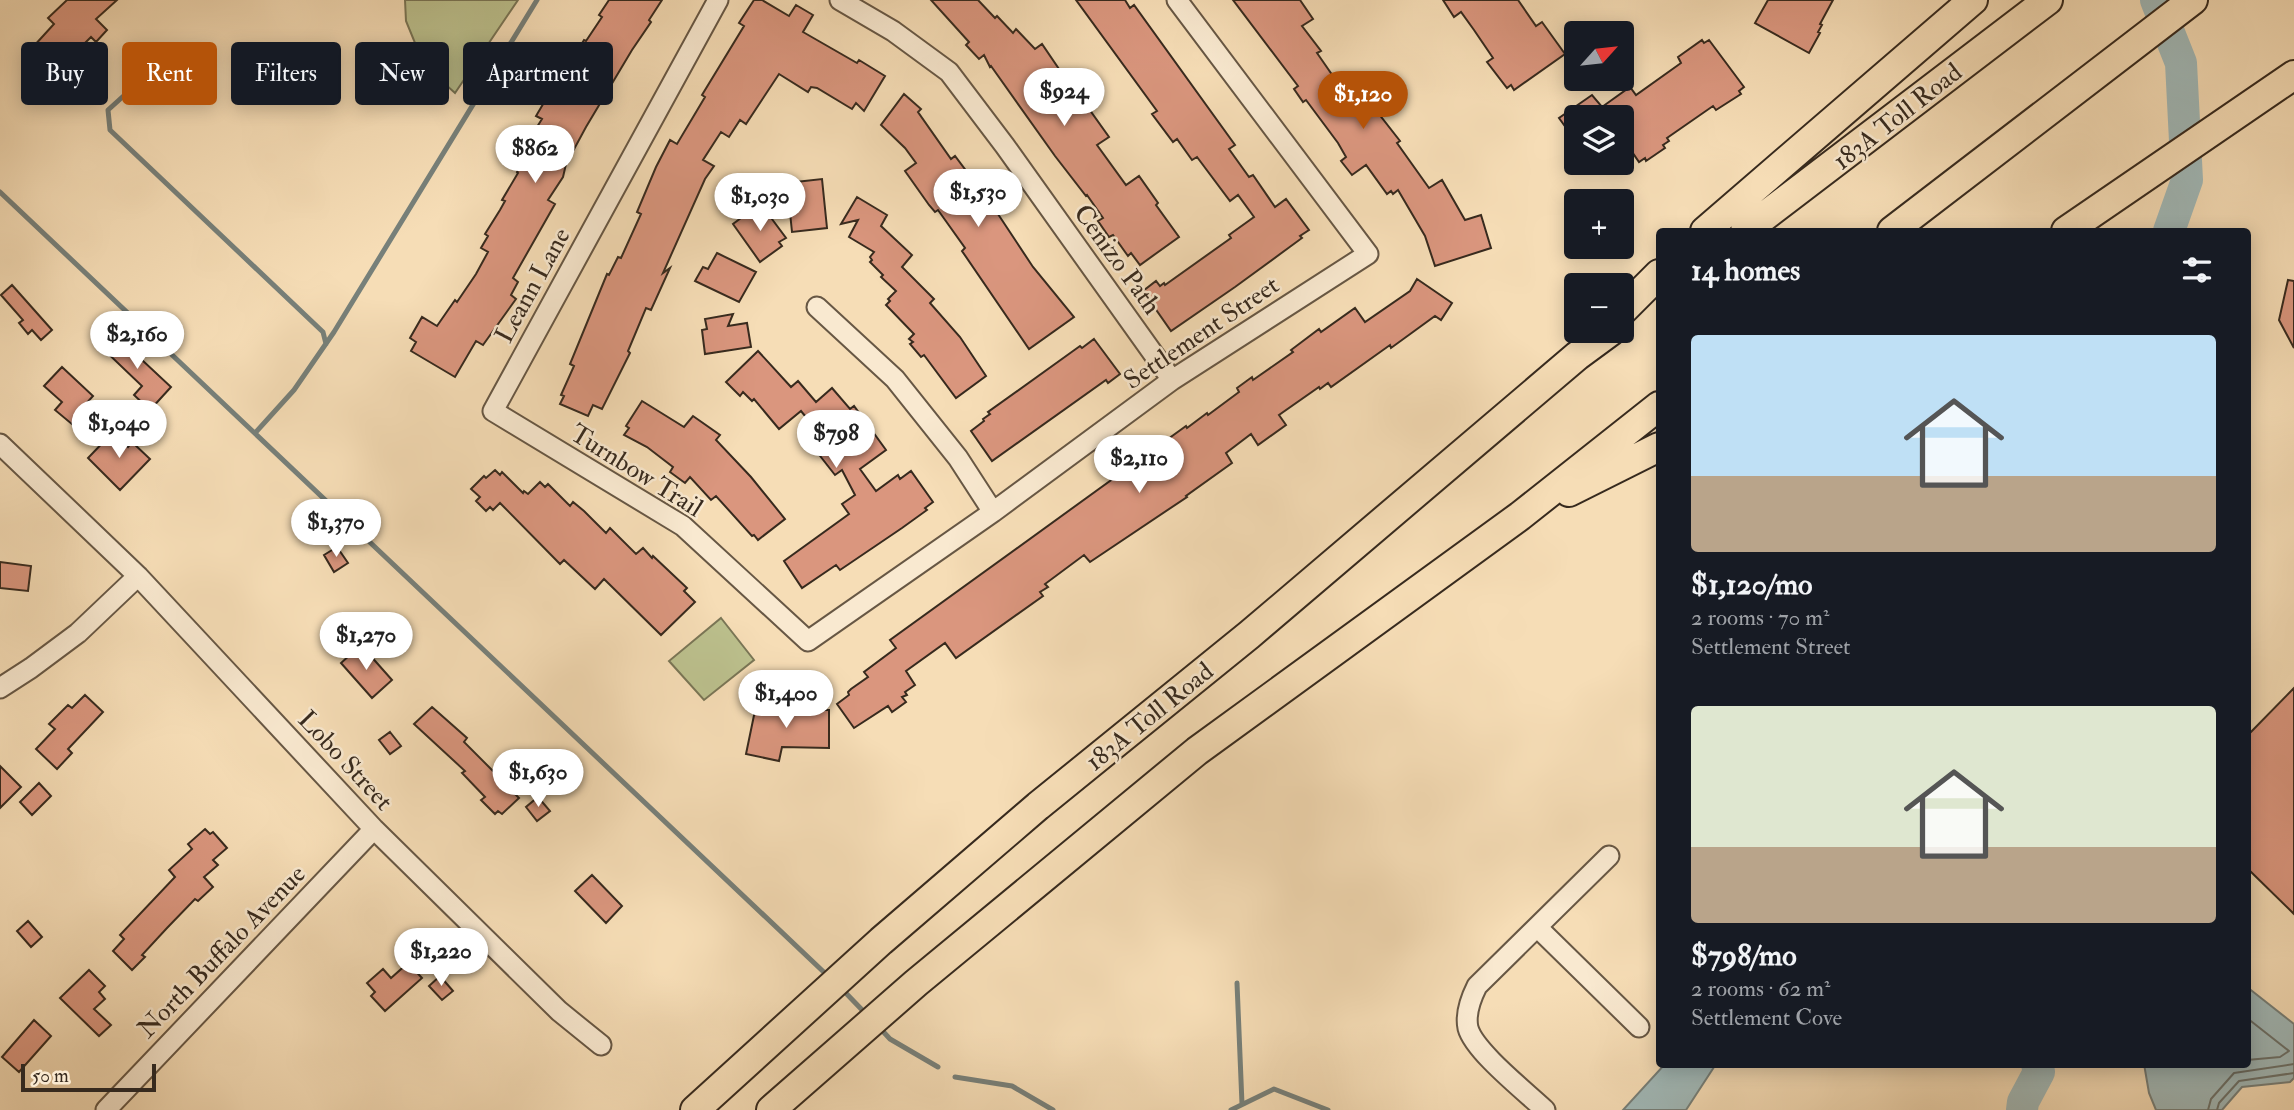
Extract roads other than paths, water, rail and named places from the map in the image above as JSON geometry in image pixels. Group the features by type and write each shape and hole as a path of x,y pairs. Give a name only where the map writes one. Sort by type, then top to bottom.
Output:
{"highway":[{"path":"1708,228 1973,0"},
{"name":"183A Toll Road","path":"1749,228 2048,0"},
{"path":"1896,228 2193,0"},
{"path":"2070,228 2294,75"},
{"path":"1634,299 1656,277"},
{"path":"1634,313 1656,297"},
{"path":"1577,356 1590,343"},
{"name":"183A Toll Road","path":"695,1110 881,941 1038,806 1249,635 1595,343"},
{"path":"771,1110 916,984 1197,751 1520,516 1656,408"},
{"path":"1520,516 1656,448"}],"street":[{"name":"Leann Lane","path":"493,411 718,0"},
{"name":"Cenizo Path","path":"840,0 893,31 949,72 1172,380"},
{"name":"Settlement Street","path":"808,641 993,512 1172,380 1368,254 1177,0"},
{"path":"817,307 895,379 958,458 993,512"},
{"name":"Turnbow Trail","path":"493,411 683,526 808,641"},
{"name":"Lobo Street","path":"0,444 138,576 374,829 559,1011 601,1045"},
{"path":"0,688 78,633 138,576"},
{"name":"North Buffalo Avenue","path":"106,1110 374,829"},
{"path":"1545,1110 1477,1046 1468,1027 1470,1001 1477,986 1609,856"},
{"path":"1537,927 1639,1027"}],"water":[{"path":"2182,183 2192,197 2186,228 2160,228"},
{"path":"2251,990 2294,1024 2294,1078 2290,1082 2242,1087 2222,1110 2156,1110 2149,1093 2145,1068 2251,1068"},
{"path":"1661,1068 1713,1068 1686,1110 1623,1110"}],"waterway":[{"path":"255,433 294,390 334,332 537,0"},
{"path":"2156,0 2181,63 2187,180 2170,228"},
{"path":"122,97 108,110 110,130 323,332 326,344"},
{"path":"0,192 829,977"},
{"path":"1237,983 1242,1104"},
{"path":"841,988 866,1014"},
{"path":"878,1026 890,1039 938,1067"},
{"path":"2022,1110 2023,1102 2039,1072 2038,1068"},
{"path":"955,1077 1012,1086 1053,1110"},
{"path":"1231,1110 1274,1089 1328,1110"}]}
